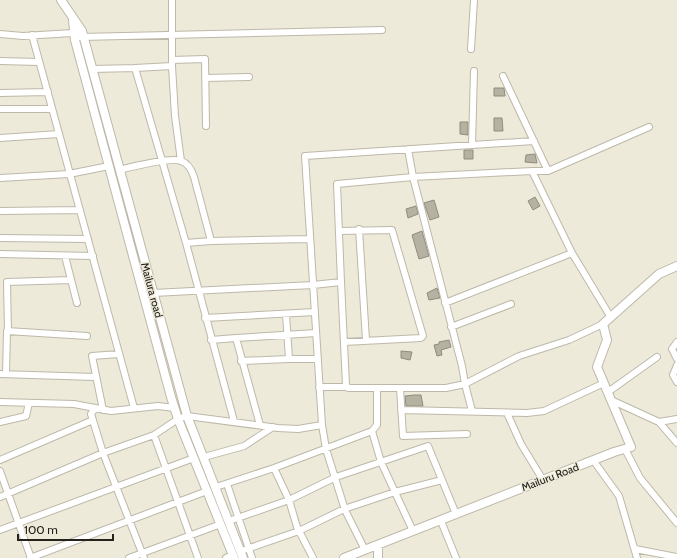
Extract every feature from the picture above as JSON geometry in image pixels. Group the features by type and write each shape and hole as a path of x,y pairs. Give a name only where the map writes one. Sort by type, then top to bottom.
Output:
{"street":[{"name":"Mailura road","path":"61,0 84,36 187,416 229,521 244,552"},
{"path":"172,0 172,63 175,116 181,160 190,169 194,178 211,241"},
{"path":"471,49 474,0"},
{"name":"Mailura road","path":"73,20 74,35 178,420 221,524 231,557"},
{"path":"0,34 173,36 382,30"},
{"path":"32,35 59,134 68,174 93,256 134,408"},
{"path":"92,69 135,68 205,59 206,126"},
{"path":"0,61 39,62"},
{"path":"135,68 186,243 197,290 234,422"},
{"path":"472,145 474,71"},
{"path":"503,76 548,171"},
{"path":"205,78 249,77"},
{"path":"0,93 48,92"},
{"path":"0,110 52,109"},
{"path":"347,387 337,184 413,177 548,171 650,127"},
{"path":"0,138 59,134"},
{"path":"378,558 345,510 336,477 326,449 322,425 309,239 305,156 534,141"},
{"path":"408,149 413,177 462,366 472,411"},
{"path":"120,170 181,160"},
{"path":"0,178 68,174 109,166"},
{"path":"532,171 572,253 610,316"},
{"path":"0,211 80,210"},
{"path":"339,231 359,229 390,229 393,231 423,336 421,338 344,342"},
{"path":"359,229 366,340"},
{"path":"0,238 88,239"},
{"path":"186,243 309,239"},
{"path":"445,303 572,253"},
{"path":"0,254 93,256"},
{"path":"65,256 77,303"},
{"path":"320,387 446,388 465,384 519,356 569,340 603,324 610,316 659,274 677,266"},
{"path":"71,280 7,282 8,331 6,332 3,374 95,377"},
{"path":"153,293 313,285 341,282"},
{"path":"451,327 511,304"},
{"path":"205,318 315,312"},
{"path":"286,314 289,359"},
{"path":"603,324 607,340 597,366 631,447 625,449 640,478 677,523"},
{"path":"8,331 87,336"},
{"path":"211,340 316,333"},
{"path":"236,338 241,361 260,425"},
{"path":"677,342 672,349 677,360"},
{"path":"104,410 95,377 92,355 119,354"},
{"path":"609,396 656,357"},
{"path":"241,361 318,359"},
{"path":"677,365 673,375 677,382"},
{"path":"401,410 507,413 544,411 604,383"},
{"path":"216,487 274,468 372,431 377,426 377,388"},
{"path":"400,388 403,436 467,434"},
{"path":"609,396 660,422 677,443"},
{"path":"0,402 74,404 111,411 158,406 175,408"},
{"path":"0,422 26,416 29,403"},
{"path":"95,408 91,414 103,453 143,556"},
{"path":"507,413 521,444 543,480"},
{"path":"0,497 103,453 154,435 187,416 298,429 322,425"},
{"path":"660,422 677,419"},
{"path":"0,460 93,420"},
{"path":"204,457 244,446 273,427"},
{"path":"372,431 381,462 413,531"},
{"path":"154,435 198,558"},
{"path":"229,521 289,500 336,477 428,446 456,514"},
{"name":"Mailuru Road","path":"344,558 593,460 625,449"},
{"path":"0,530 194,458"},
{"path":"593,460 620,496 637,558"},
{"path":"274,468 289,500 299,531 313,558"},
{"path":"0,471 30,558 207,491"},
{"path":"244,552 299,531 345,510 395,492 442,480"},
{"path":"227,484 238,518 244,552 252,558"},
{"path":"440,521 456,558"},
{"path":"129,558 143,556 221,524"},
{"path":"370,558 371,548"},
{"path":"635,549 670,557 677,557"}],"building":[{"path":"494,88 504,88 505,96 494,96"},
{"path":"494,118 502,118 503,131 494,131"},
{"path":"460,122 468,122 468,135 460,134"},
{"path":"464,150 473,150 473,159 464,159"},
{"path":"535,154 537,163 525,162 526,155"},
{"path":"535,197 540,206 533,210 528,201"},
{"path":"434,200 439,217 430,220 424,203"},
{"path":"416,206 418,214 408,218 406,209"},
{"path":"422,231 429,256 419,259 412,235"},
{"path":"437,288 440,298 429,300 427,293"},
{"path":"449,340 451,347 441,350 442,355 437,356 434,345 439,344 439,342"},
{"path":"401,351 412,352 410,360 401,358"},
{"path":"421,395 423,406 406,406 405,396"}]}
